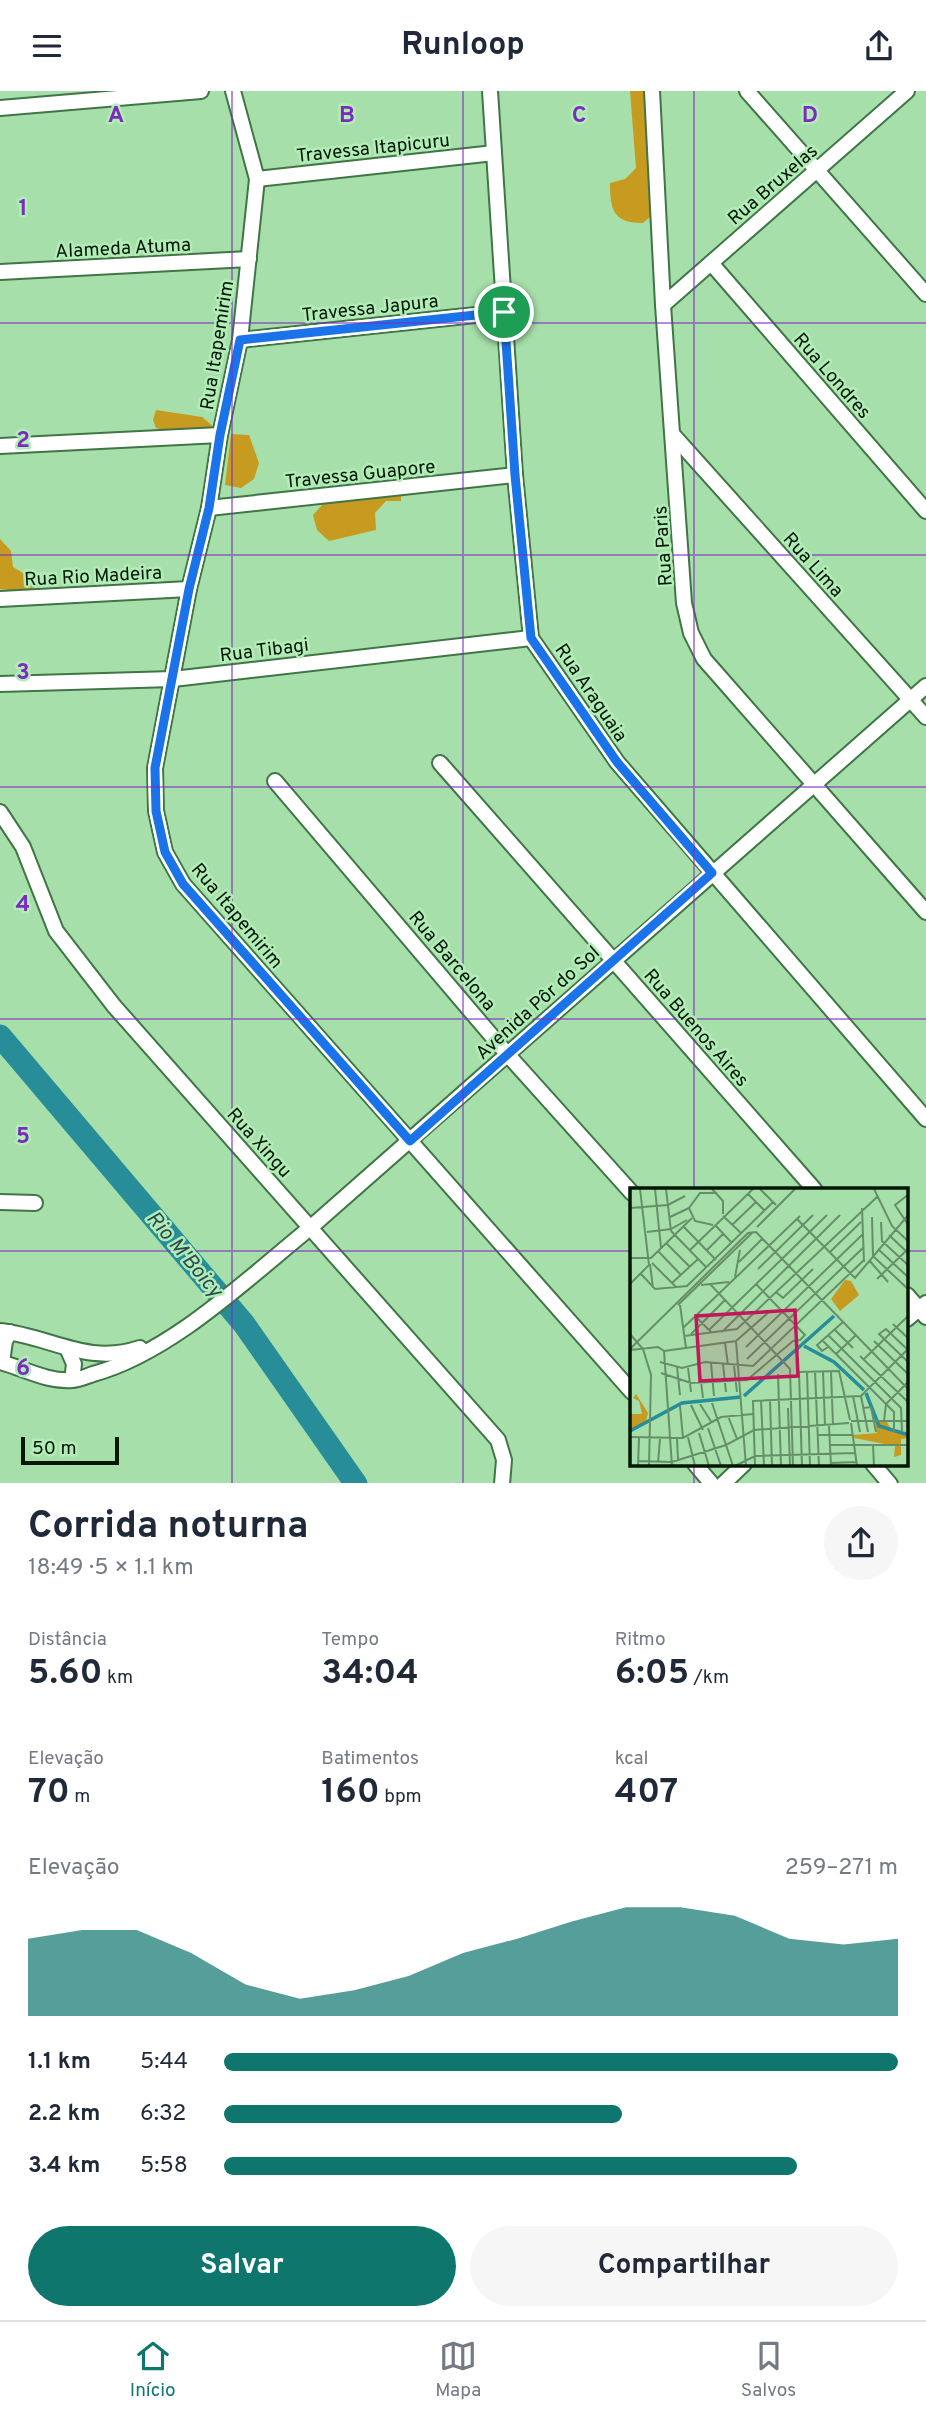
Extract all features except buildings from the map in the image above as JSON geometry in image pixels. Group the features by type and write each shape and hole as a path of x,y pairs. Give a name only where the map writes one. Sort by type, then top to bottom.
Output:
{"street":[{"path":"0,109 201,91"},
{"name":"Rua Itapemirim","path":"233,91 257,179 240,340 220,435 209,508 189,589 155,768 156,811 165,852 183,884 630,1390"},
{"name":"Rua Araguaia","path":"490,91 515,475 531,638 617,762 926,1118"},
{"name":"Rua Paris","path":"652,91 663,305 684,603 691,633 704,659 926,912"},
{"path":"747,91 926,294"},
{"name":"Rua Bruxelas","path":"663,305 907,91"},
{"name":"Travessa Itapicuru","path":"257,179 494,153"},
{"name":"Alameda Atuma","path":"0,272 249,259"},
{"name":"Rua Londres","path":"711,263 926,511"},
{"name":"Travessa Japura","path":"240,340 504,312"},
{"path":"0,446 220,435"},
{"name":"Rua Lima","path":"674,436 926,717"},
{"name":"Travessa Guapore","path":"209,508 515,475"},
{"name":"Rua Rio Madeira","path":"0,599 189,589"},
{"name":"Rua Tibagi","path":"0,684 173,679 531,638"},
{"name":"Avenida Pôr do Sol","path":"1,1362 29,1373 72,1380 103,1372 135,1359 206,1312 310,1228 926,686"},
{"name":"Rua Buenos Aires","path":"440,763 813,1188"},
{"name":"Rua Barcelona","path":"275,781 508,1055 630,1191"},
{"name":"Rua Xingu","path":"0,812 23,847 56,931 114,1006 498,1440 504,1460 502,1483"},
{"path":"0,1202 35,1203"},
{"path":"908,1297 923,1310"},
{"path":"1,1362 5,1331"},
{"name":"Avenida Pôr do Sol","path":"5,1331 67,1349 104,1355 125,1353 168,1338"},
{"path":"67,1349 74,1364 72,1380"},
{"path":"697,1466 712,1483"},
{"path":"723,1483 742,1466"},
{"path":"875,1466 890,1483"}],"shaded area":[{"path":"630,91 646,91 657,211 643,223 620,218 613,208 610,193 610,183 625,179 636,168"},
{"path":"156,410 202,417 214,427 185,433 156,428 153,420"},
{"path":"231,434 249,435 259,463 254,479 241,488 225,485"},
{"path":"385,485 401,486 401,501 386,501 375,513 376,530 329,541 317,530 313,515 323,504"},
{"path":"0,539 11,551 13,567 41,584 27,592 0,589"}],"waterway":[{"name":"Rio M'Boicy","path":"0,1036 244,1324 355,1483"}],"route":[{"path":"504,312 515,475 531,638 617,762 712,873 410,1141 183,884 165,852 156,811 155,768 189,589 209,508 220,435 240,340 504,312"}]}
